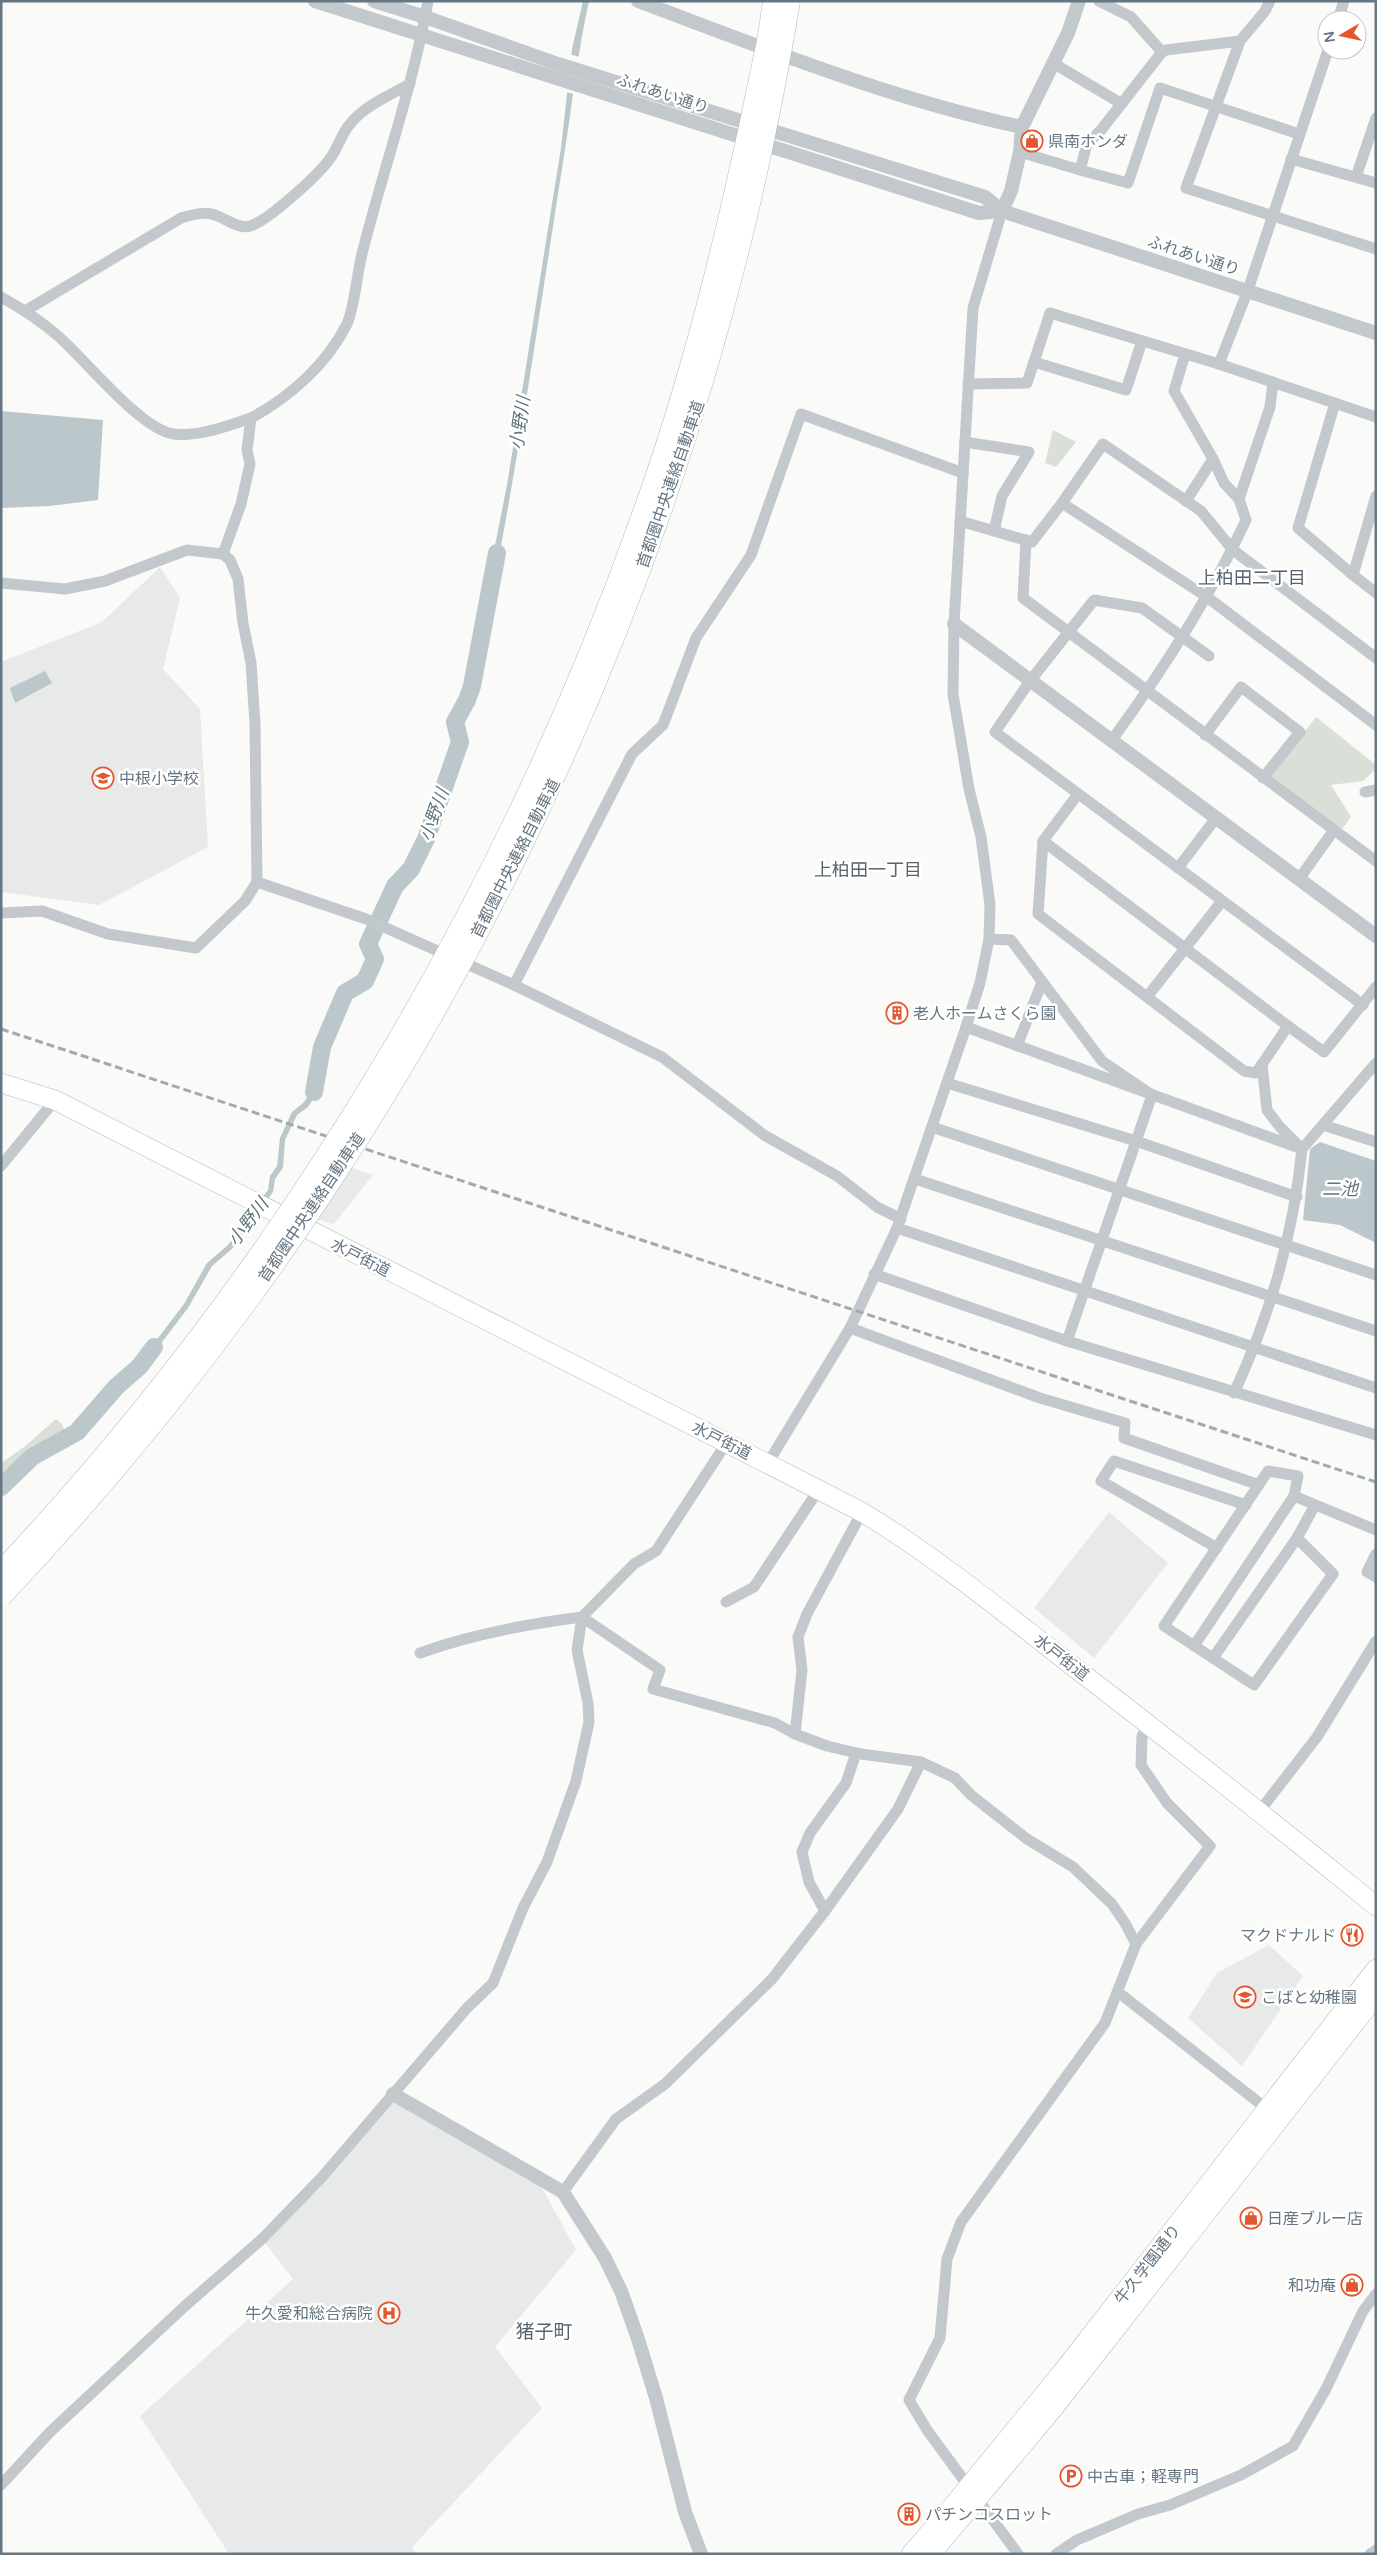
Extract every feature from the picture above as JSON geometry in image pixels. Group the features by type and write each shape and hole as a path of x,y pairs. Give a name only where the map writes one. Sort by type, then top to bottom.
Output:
{"highway":[{"name":"首都圏中央連絡自動車道","path":"1,1571 102,1458 204,1332 240,1283 361,1101 426,994 488,876 580,676 648,498 690,367 720,255 768,36 773,1"},
{"name":"首都圏中央連絡自動車道","path":"1,1597 43,1553 148,1432 266,1274 376,1112 504,886 597,682 641,569 682,453 742,243 762,160 790,1"},
{"name":"水戸街道","path":"1,1083 55,1100 820,1489 909,1540 1150,1725 1376,1906"},
{"path":"1320,1861 1322,1872 1376,1922"},
{"path":"1343,1879 1369,1888 1376,1894"},
{"path":"1376,1954 1346,1995 1346,2020 1376,2005"},
{"name":"牛久学園通り","path":"911,2554 974,2493 1053,2409 1273,2114 1346,2020 1376,1969"},
{"name":"牛久学園通り","path":"1346,2020 1376,1996"},
{"name":"牛久学園通り","path":"931,2554 974,2493"}],"street":[{"name":"ふれあい通り","path":"315,1 422,36 594,82 979,212 1002,212 1248,290 1376,333"},
{"name":"ふれあい通り","path":"374,1 425,17 557,71"},
{"path":"1,297 25,311 57,335 137,414 152,425 172,434 186,434 221,428 252,418 273,406 319,366 348,323 362,251 410,84 422,36 428,1"},
{"path":"638,1 889,93 975,117 1022,127"},
{"path":"768,1463 850,1328 899,1224 980,983 989,939 990,905 981,837 969,789 953,694 954,624 973,308 1002,212 1011,190 1020,152 1022,127 1053,63 1079,1"},
{"path":"1100,1 1131,17 1162,52"},
{"path":"1270,1 1265,11 1240,41 1186,188 1376,249"},
{"path":"1080,170 1087,144 1122,104 1162,52 1240,41"},
{"path":"1219,364 1248,290 1325,60"},
{"path":"1053,63 1122,104"},
{"path":"25,311 181,218 199,213 214,214 240,226 250,226 277,208 330,160 350,124 371,106 410,84"},
{"path":"1020,152 1128,183 1160,88 1300,134"},
{"path":"1356,177 1376,118"},
{"path":"1291,159 1376,182"},
{"path":"968,384 1027,384 1050,313 1219,364 1376,417"},
{"path":"1034,362 1126,390 1142,341"},
{"path":"1112,740 1146,692 1207,597 1233,550 1246,520 1239,499 1224,483 1213,459 1174,391 1185,354"},
{"path":"1239,499 1270,407 1273,382"},
{"path":"1335,403 1298,528 1376,593"},
{"path":"514,985 632,754 663,726 696,638 751,554 801,414 963,473"},
{"path":"223,554 241,504 250,464 247,450 252,418"},
{"path":"965,442 1028,452 1002,496 994,531"},
{"path":"960,521 1032,542 1103,444 1202,511 1233,550 1376,658"},
{"path":"1186,501 1213,459"},
{"path":"1353,575 1364,530 1376,496"},
{"path":"1062,503 1207,597 1376,725"},
{"path":"1364,530 1376,534"},
{"path":"1026,540 1023,598 1146,692 1376,861"},
{"path":"1,583 65,588 105,581 187,550 223,554 230,560 238,578 243,623 251,662 255,734 257,882 245,900 196,948 108,934 42,911 1,913"},
{"path":"1210,656 1142,608 1094,600 1030,681 995,732 1363,1005"},
{"path":"954,624 1376,936"},
{"path":"1205,735 1241,687 1300,732 1264,778"},
{"path":"1078,794 1043,841 1038,914 1244,1071 1256,1073 1288,1026"},
{"path":"1178,868 1216,818"},
{"path":"1298,879 1334,830"},
{"path":"1043,841 1184,949 1324,1052 1376,987"},
{"path":"257,882 366,918 514,985 662,1057 764,1135 837,1176 899,1224 1376,1388"},
{"path":"1147,997 1222,901"},
{"path":"989,939 1011,940 1102,1061 1152,1095"},
{"path":"1017,1046 1042,982"},
{"path":"966,1027 1302,1149"},
{"path":"1234,1393 1256,1346 1287,1247 1297,1197 1302,1149 1376,1063"},
{"path":"1262,1064 1267,1110 1280,1127 1302,1149"},
{"path":"947,1082 1136,1142 1297,1197"},
{"path":"1067,1341 1152,1095"},
{"path":"1,1166 55,1100"},
{"path":"1323,1125 1376,1142"},
{"path":"932,1127 1287,1247 1376,1275"},
{"path":"915,1179 1273,1295 1376,1331"},
{"path":"874,1274 1067,1341 1376,1435"},
{"path":"850,1328 1040,1398 1125,1423 1124,1438 1260,1485"},
{"path":"1,2485 50,2432 185,2306 262,2239 322,2177 467,2008 493,1983 523,1908 550,1853 576,1781 589,1722 588,1704 577,1650 582,1617 634,1564 656,1551 727,1442"},
{"path":"1217,1548 1101,1481 1114,1461 1246,1505"},
{"path":"1194,1646 1294,1496 1298,1476 1268,1471 1164,1626 1194,1646 1254,1685 1333,1574 1297,1538"},
{"path":"726,1602 754,1587 820,1489"},
{"path":"1294,1496 1376,1530"},
{"path":"1213,1658 1297,1538 1315,1505"},
{"path":"795,1734 802,1670 798,1637 807,1614 862,1512"},
{"path":"1376,1554 1367,1572 1376,1577"},
{"path":"420,1653 447,1643 532,1623 582,1617 660,1670 653,1689 767,1720 795,1734 827,1746 856,1753 921,1762 955,1778 971,1794 1027,1839 1073,1867 1112,1904 1136,1944"},
{"path":"1258,1813 1317,1737 1376,1641"},
{"path":"1018,2554 927,2430 909,2400 940,2338 947,2259 961,2222 1105,2023 1136,1944 1210,1846 1167,1804 1141,1765 1142,1736 1150,1725"},
{"path":"825,1911 809,1882 802,1852 810,1833 846,1784 856,1753"},
{"path":"563,2192 616,2119 665,2084 772,1979 825,1911 898,1809 921,1762"},
{"path":"1118,1992 1273,2114"},
{"path":"393,2094 563,2192 605,2258 621,2291 653,2389 685,2512 701,2554"},
{"path":"1056,2554 1077,2540 1138,2514 1170,2505 1241,2475 1293,2446 1326,2389 1363,2311 1375,2298"},
{"path":"1370,2554 1376,2550"}],"shaded area":[{"path":"1053,430 1076,442 1056,467 1045,463"},
{"name":"中根小学校","path":"160,567 180,598 163,669 200,709 208,847 99,905 1,892 1,662 102,622"},
{"path":"1316,717 1376,765 1376,769 1363,781 1331,785 1351,817 1339,833 1271,776"},
{"path":"352,1168 373,1175 334,1224 315,1219"},
{"path":"56,1419 62,1424 65,1432 27,1454 1,1479 1,1463 24,1447"},
{"path":"1109,1512 1168,1563 1094,1658 1034,1608"},
{"name":"こばと幼稚園","path":"1269,1945 1303,1976 1242,2066 1188,2018 1217,1973"},
{"name":"牛久愛和総合病院","path":"393,2094 535,2175 576,2250 495,2347 542,2408 412,2547 416,2554 229,2554 140,2416 293,2279 262,2239"}],"water":[{"path":"583,1 589,1 578,61 523,422 495,577 489,576 507,485 561,148 572,49"},
{"path":"1,411 103,420 98,500 49,506 1,508"},
{"path":"45,671 52,683 15,703 10,688"},
{"path":"316,1068 321,1070 316,1095 308,1107 297,1115 285,1140 283,1168 275,1179 273,1192 233,1248 212,1266 188,1308 143,1367 139,1363 184,1304 207,1263 228,1245 268,1190 270,1176 277,1166 280,1138 292,1112 311,1093"},
{"name":"二池","path":"1320,1142 1376,1161 1376,1243 1340,1225 1303,1220 1310,1149"}],"pier":[{"path":"569,54 580,57 575,94 565,92"}],"waterway":[{"name":"小野川","path":"314,1092 322,1047 345,993 365,981 375,959 368,944 395,886 411,869 426,839 460,742 455,722 472,686 497,553"},
{"name":"小野川","path":"1,1487 32,1457 77,1432 116,1387 140,1366 154,1347"}],"railway":[{"path":"1,1029 1376,1482"}],"place":[{"name":"県南ホンダ","path":"1032,141"},
{"name":"中根小学校","path":"103,778"},
{"name":"老人ホームさくら園","path":"897,1013"},
{"name":"マクドナルド","path":"1352,1935"},
{"name":"こばと幼稚園","path":"1245,1997"},
{"name":"日産ブルー店","path":"1251,2218"},
{"name":"和功庵","path":"1352,2285"},
{"name":"牛久愛和総合病院","path":"389,2313"},
{"name":"中古車；軽専門","path":"1071,2476"},
{"name":"パチンコスロット","path":"909,2514"}],"district":[{"name":"上柏田二丁目","path":"1252,578"},
{"name":"上柏田一丁目","path":"868,870"},
{"name":"猪子町","path":"544,2331"}]}
